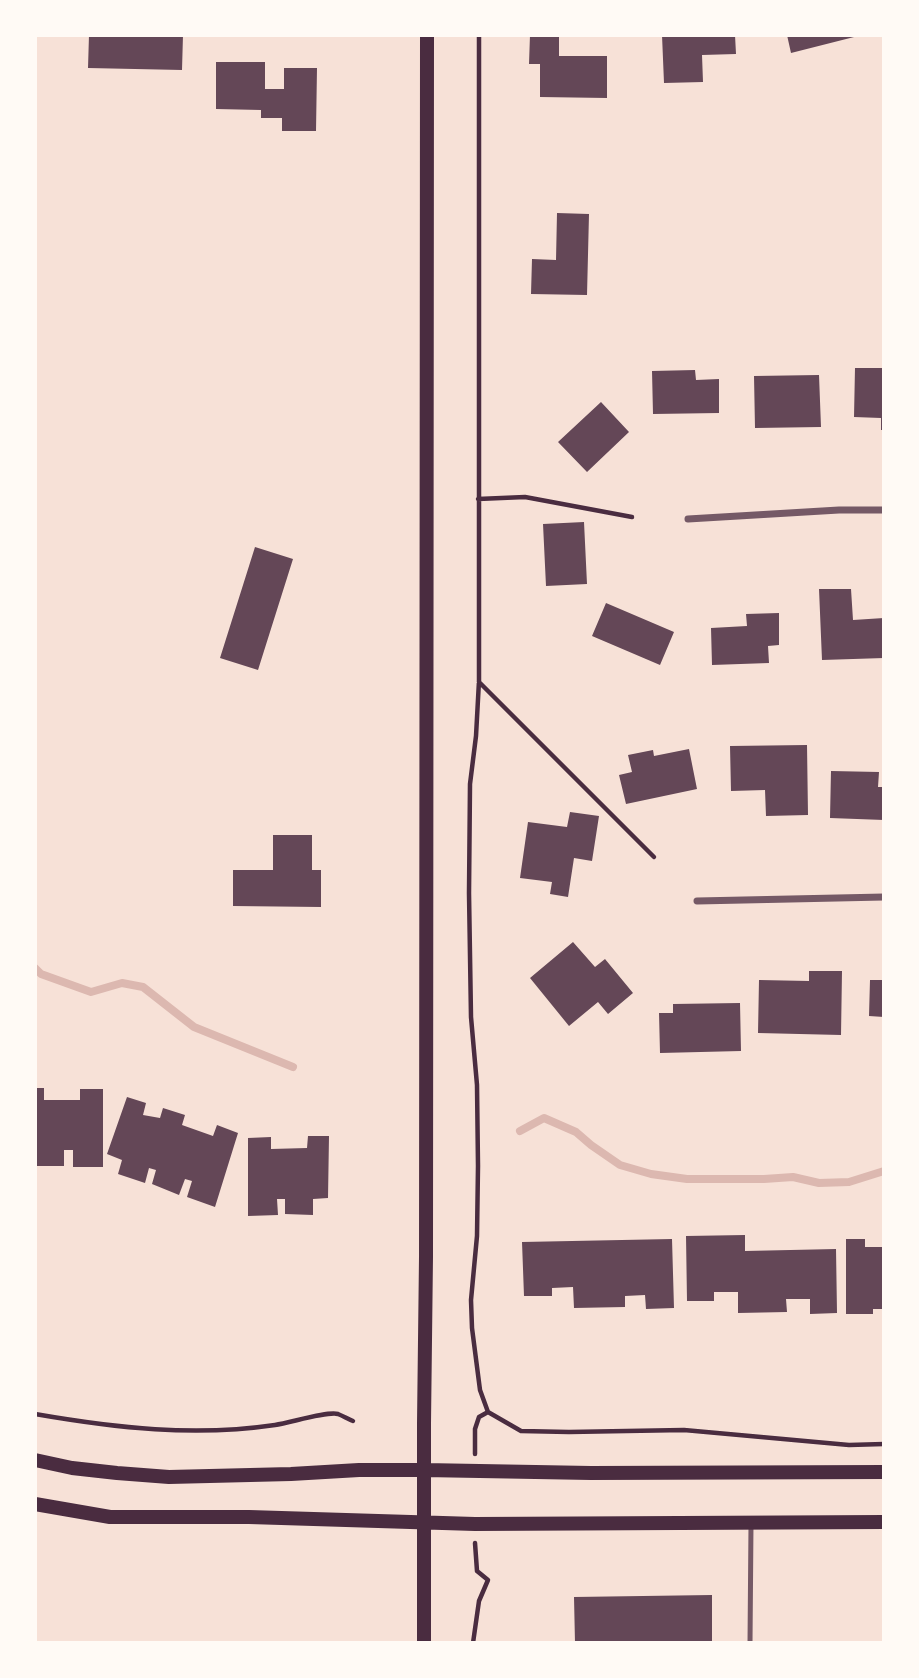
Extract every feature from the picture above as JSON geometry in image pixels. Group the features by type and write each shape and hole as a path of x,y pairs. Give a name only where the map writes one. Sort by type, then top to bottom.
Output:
{"main road":[{"path":"425,1643 427,35"},
{"path":"35,1460 72,1468 169,1477 359,1470 591,1473 884,1472"},
{"path":"35,1504 110,1517 249,1517 475,1524 884,1522"}],"street":[{"path":"688,519 884,510"},
{"path":"697,901 884,897"}],"lane":[{"path":"750,1643 751,1524"}],"path":[{"path":"479,35 479,681 470,784 469,893 478,1166 477,1236 471,1300 480,1390 488,1412 521,1431 684,1430 849,1445 884,1444"},
{"path":"478,499 525,497 632,517"},
{"path":"479,681 654,857"},
{"path":"475,1471 475,1429 479,1417 488,1412"},
{"path":"35,1414 111,1426 197,1431 241,1430 336,1413 353,1421"},
{"path":"473,1643 479,1601 488,1580 477,1571 475,1524"}],"building":[{"path":"89,35 183,35 182,70 88,68"},
{"path":"530,35 559,35 559,56 607,56 607,98 540,97 540,64 529,64"},
{"path":"662,35 735,35 736,54 702,55 703,82 664,83"},
{"path":"787,35 858,35 858,36 791,53"},
{"path":"216,62 265,62 265,89 284,89 284,68 317,68 316,131 282,131 282,118 261,118 261,110 216,109"},
{"path":"557,213 589,214 587,295 531,294 532,259 556,260"},
{"path":"855,368 884,368 884,430 881,430 881,418 854,417"},
{"path":"695,370 696,380 719,379 719,413 653,414 652,371"},
{"path":"819,375 821,427 755,428 754,376"},
{"path":"601,402 629,432 587,472 558,442"},
{"path":"584,522 587,584 546,586 543,524"},
{"path":"255,547 293,559 258,670 220,658"},
{"path":"819,589 851,589 853,620 884,618 884,658 822,660"},
{"path":"606,603 674,632 660,665 592,636"},
{"path":"779,613 779,645 768,646 769,663 712,665 711,628 747,626 746,614"},
{"path":"807,745 808,815 766,816 765,790 731,791 730,746"},
{"path":"689,749 697,789 626,804 619,775 632,772 628,755 653,750 654,756"},
{"path":"831,771 879,772 878,787 884,787 884,820 830,818"},
{"path":"570,812 599,816 592,861 574,858 568,897 550,894 552,882 520,878 528,822 567,827"},
{"path":"273,835 312,835 312,870 321,870 321,907 233,906 233,870 273,870"},
{"path":"573,942 595,967 605,959 633,993 608,1014 598,1002 569,1026 530,978"},
{"path":"809,971 842,971 841,1035 758,1033 759,980 809,981"},
{"path":"870,980 884,980 884,1017 869,1016"},
{"path":"740,1003 741,1051 660,1053 659,1013 673,1013 673,1004"},
{"path":"35,1088 44,1088 44,1100 80,1100 80,1089 103,1089 103,1167 73,1167 73,1150 64,1150 64,1166 37,1166"},
{"path":"127,1097 146,1103 143,1115 160,1118 163,1108 185,1115 182,1125 213,1136 217,1125 238,1133 215,1207 187,1197 192,1181 185,1179 179,1195 152,1184 156,1170 149,1168 145,1183 118,1174 122,1160 107,1154"},
{"path":"308,1136 329,1136 328,1198 313,1199 313,1215 285,1214 285,1199 277,1199 278,1215 248,1216 248,1138 271,1137 271,1149 307,1148"},
{"path":"745,1235 745,1251 836,1249 837,1313 810,1314 810,1299 786,1299 787,1312 738,1313 738,1292 714,1292 714,1301 687,1301 686,1236"},
{"path":"672,1239 674,1308 646,1309 645,1295 625,1296 625,1307 574,1308 573,1287 552,1288 552,1296 524,1296 522,1242"},
{"path":"846,1239 865,1239 865,1247 884,1247 884,1309 873,1309 873,1314 846,1314"},
{"path":"712,1595 712,1643 575,1643 574,1597"}],"waterway":[{"path":"35,968 41,974 91,992 122,983 143,987 194,1027 293,1067"},
{"path":"520,1131 544,1118 576,1132 620,1165 651,1174 687,1179 793,1177 819,1183 849,1182 884,1171"}]}
